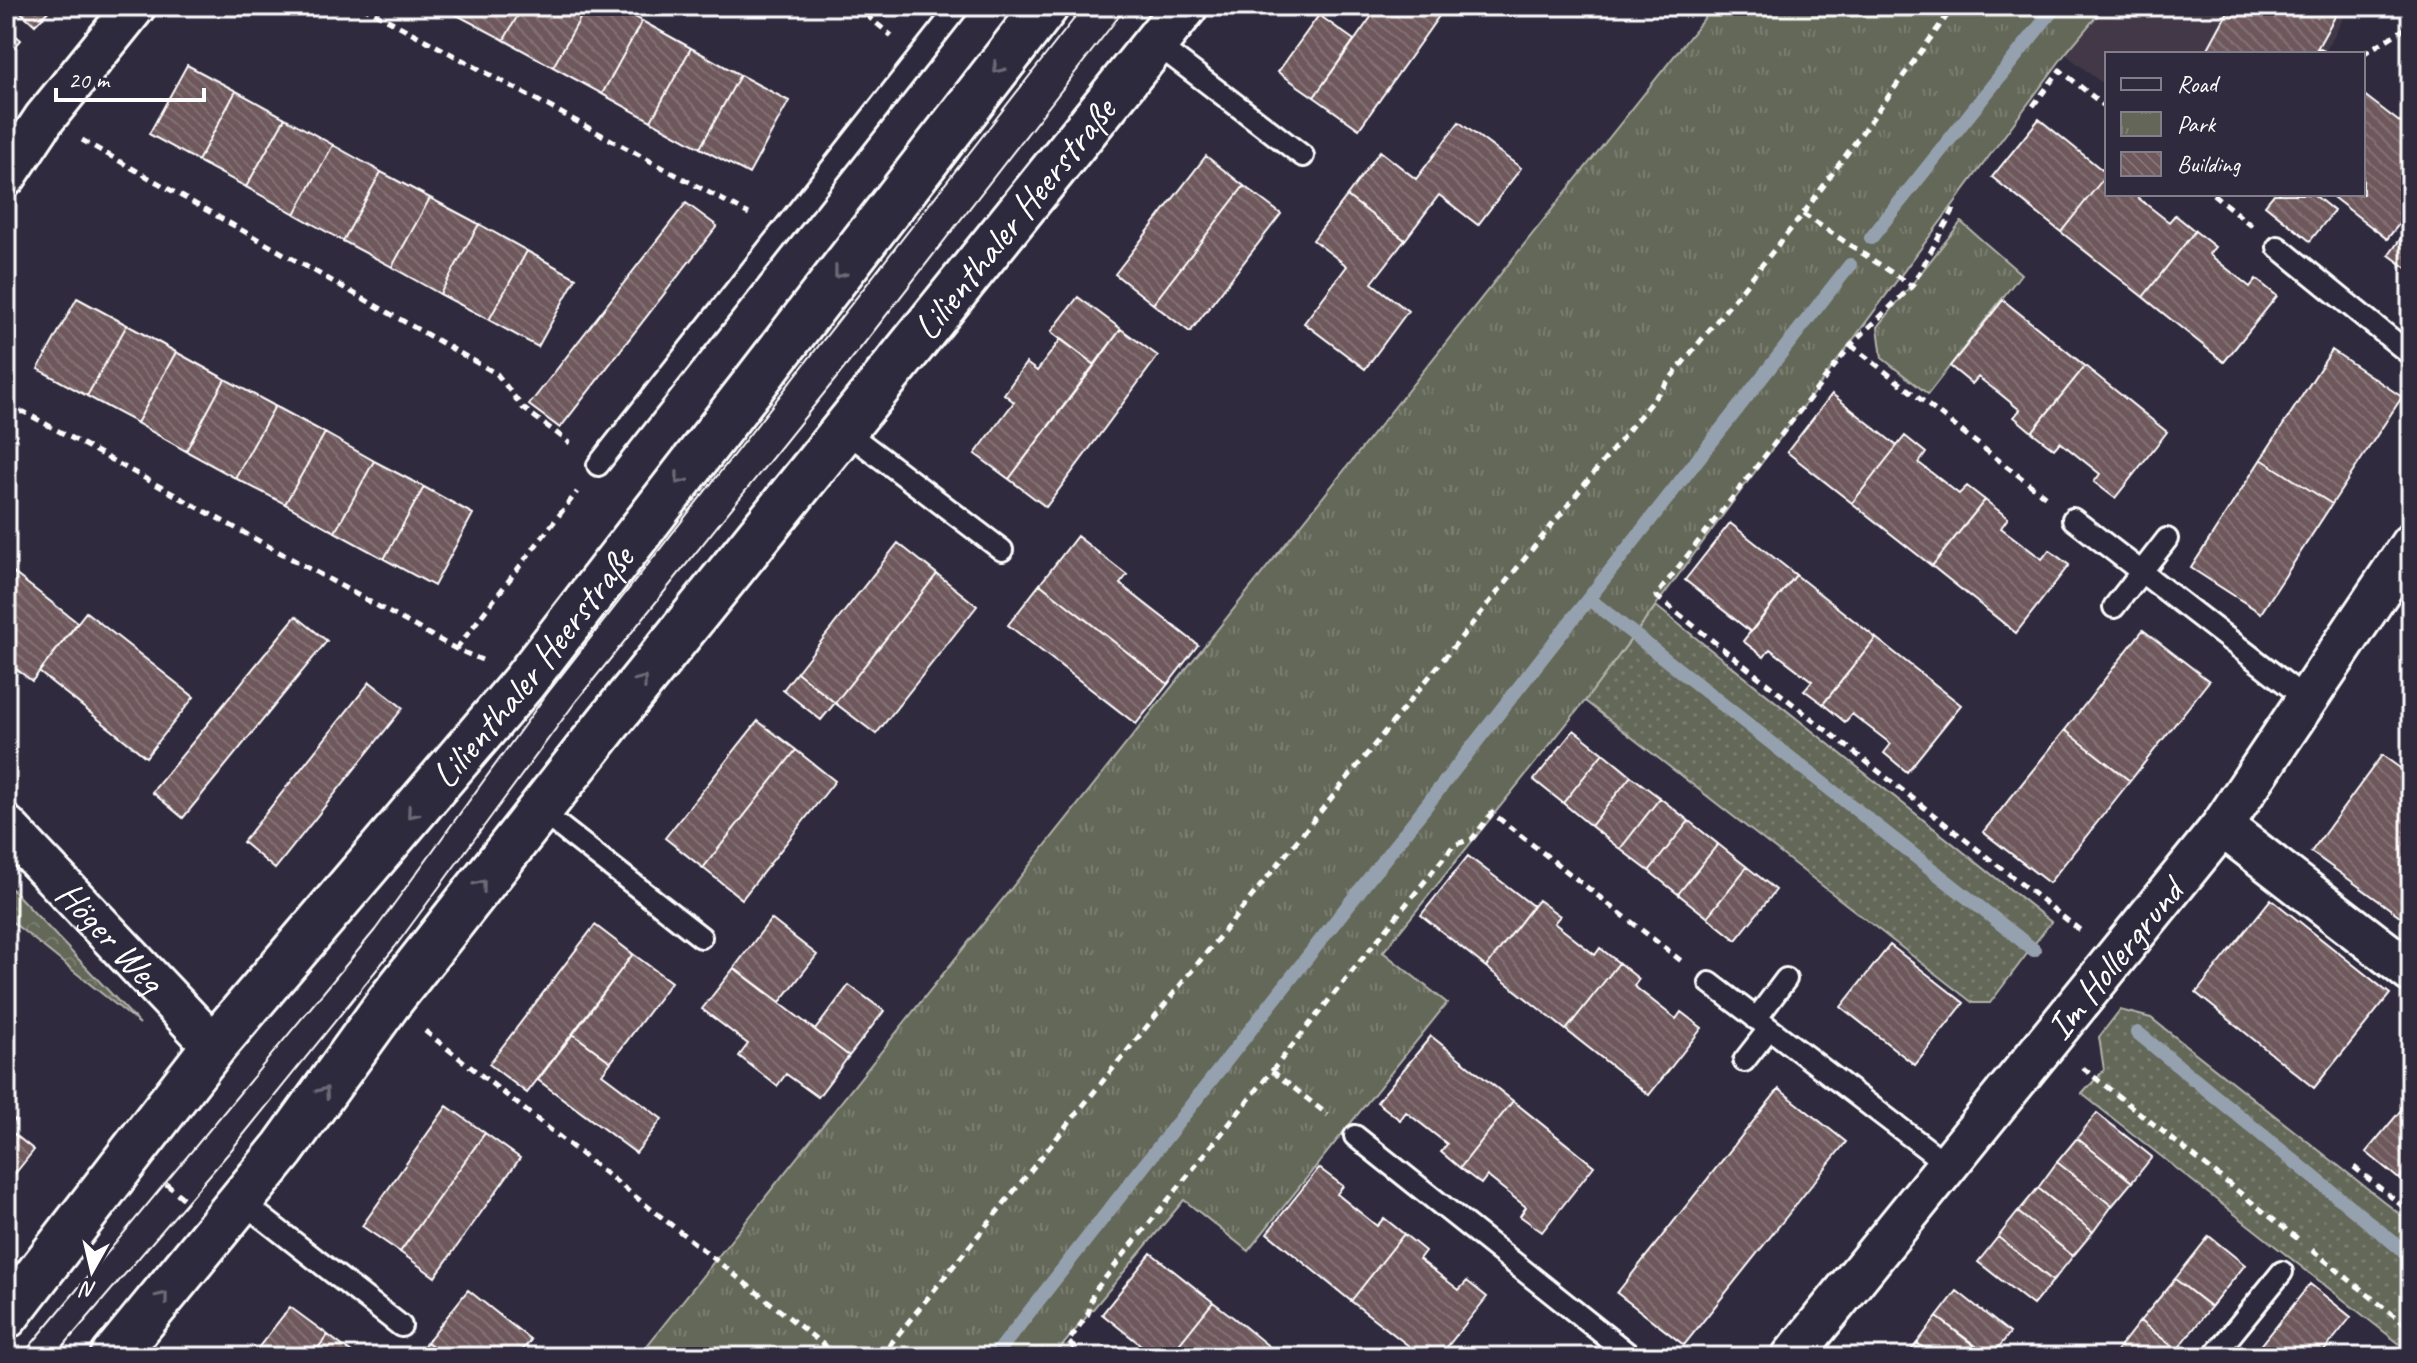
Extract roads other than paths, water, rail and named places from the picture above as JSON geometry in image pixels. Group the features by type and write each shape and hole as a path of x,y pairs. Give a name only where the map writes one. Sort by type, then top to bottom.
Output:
{"main road":[{"name":"Lilienthaler Heerstraße","path":"6,1316 214,1046 523,683 1046,6"},
{"name":"Lilienthaler Heerstraße","path":"113,1357 283,1149 389,1002 539,810 1185,6"}],"street":[{"path":"6,176 44,119 135,6"},
{"name":"Im Hollergrund","path":"1792,1357 2222,826 2411,544"},
{"name":"Höger Weg","path":"6,826 214,1046"},
{"path":"2222,826 2411,972"}],"lane":[{"path":"598,465 959,6"},
{"path":"1155,43 1303,156"},
{"path":"2278,247 2411,355"},
{"path":"844,430 1002,550"},
{"path":"2073,519 2306,699"},
{"path":"2114,607 2167,539"},
{"path":"539,810 701,937"},
{"path":"1744,1061 1786,979"},
{"path":"1710,983 1948,1165"},
{"path":"1355,1136 1632,1357"},
{"path":"229,1215 401,1326"},
{"path":"2213,1357 2282,1272"}],"waterway":[{"path":"1871,238 2056,6"},
{"path":"994,1357 1850,265"},
{"path":"1589,599 2034,950"},
{"path":"2138,1033 2411,1257"}],"tram line":[{"path":"21,1357 375,930 546,695 1084,6"},
{"path":"54,1357 232,1149 395,947 574,704 867,340 1127,6"}]}
